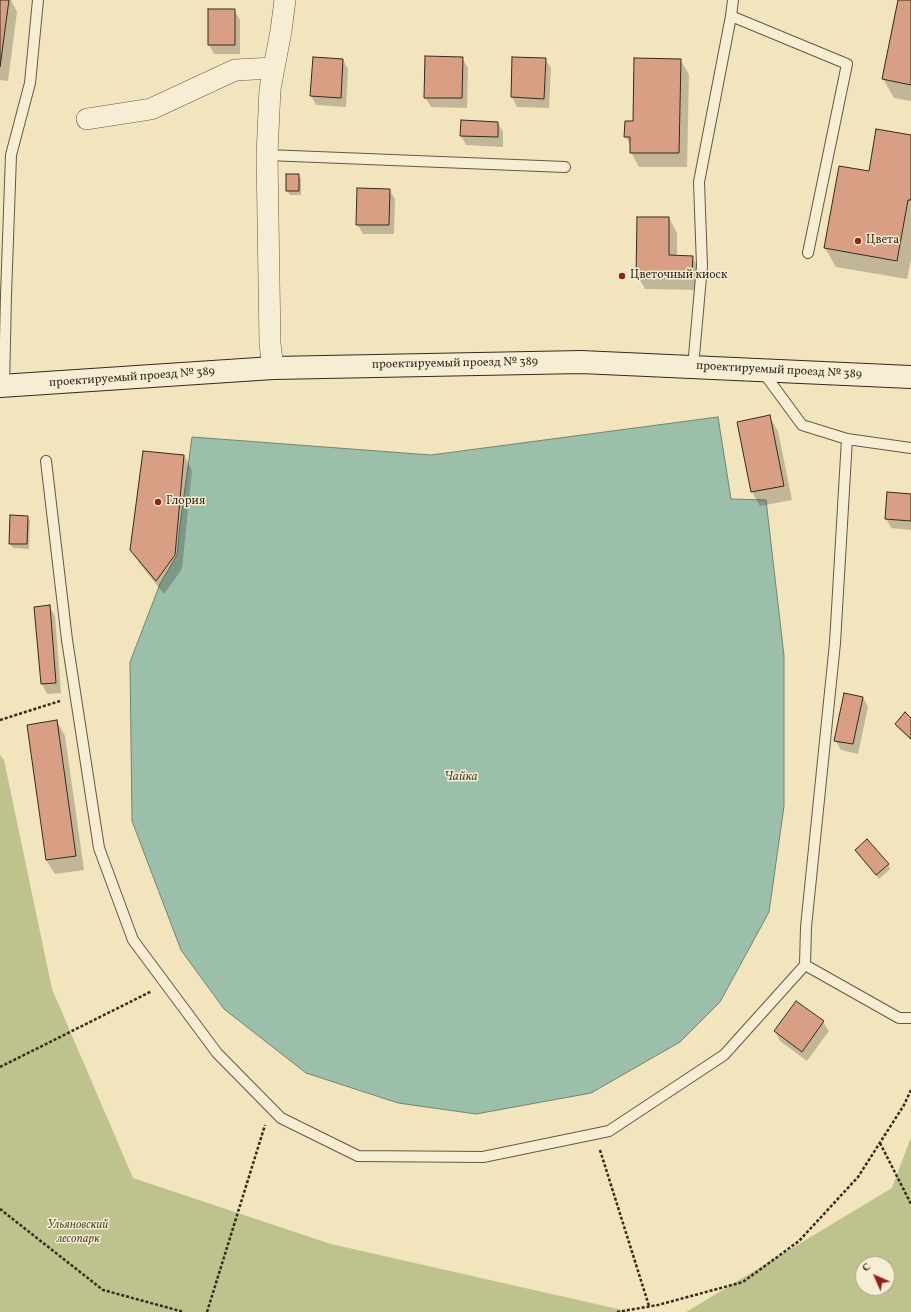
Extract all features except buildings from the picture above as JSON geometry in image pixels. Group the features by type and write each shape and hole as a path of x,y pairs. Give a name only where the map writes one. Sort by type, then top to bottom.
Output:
{"main road":[{"name":"проектируемый проезд № 389","path":"2,386 273,368 581,362 911,377"}],"street":[{"path":"273,368 270,344 267,155 270,89 281,32 285,0"},
{"path":"87,119 151,109 235,70 274,68"}],"lane":[{"path":"2,386 11,155 30,83 38,0"},
{"path":"693,367 702,266 699,182 733,0"},
{"path":"731,16 847,64 808,253"},
{"path":"267,155 565,167"},
{"path":"762,370 802,425 847,439 911,448"},
{"path":"46,461 66,632 99,848 133,940 218,1053 281,1118 358,1156 483,1157 609,1131 724,1055 805,965 806,927 835,643 847,439"},
{"path":"805,965 899,1018 911,1018"}],"path":[{"path":"0,720 76,696"},
{"path":"0,1067 166,984"},
{"path":"617,1312 650,1306 743,1282 799,1241 858,1177 904,1104 911,1090"},
{"path":"207,1312 271,1108"},
{"path":"595,1134 650,1306"},
{"path":"880,1143 911,1204"},
{"path":"0,1209 103,1290 184,1312"}],"green space":[{"name":"Ульяновский лесопарк","path":"0,755 4,760 52,989 133,1178 331,1244 631,1312 0,1312"},
{"path":"911,1137 911,1312 686,1312 892,1188"}],"water":[{"name":"Чайка","path":"718,417 731,499 766,500 784,656 784,806 769,912 720,1002 680,1042 591,1093 476,1114 398,1103 306,1073 224,1009 181,950 132,821 130,662 160,584 177,555 192,437 431,455"}],"place":[{"name":"Цвета","path":"858,241"},
{"name":"Цветочный киоск","path":"622,276"},
{"name":"Глория","path":"158,502"}]}
